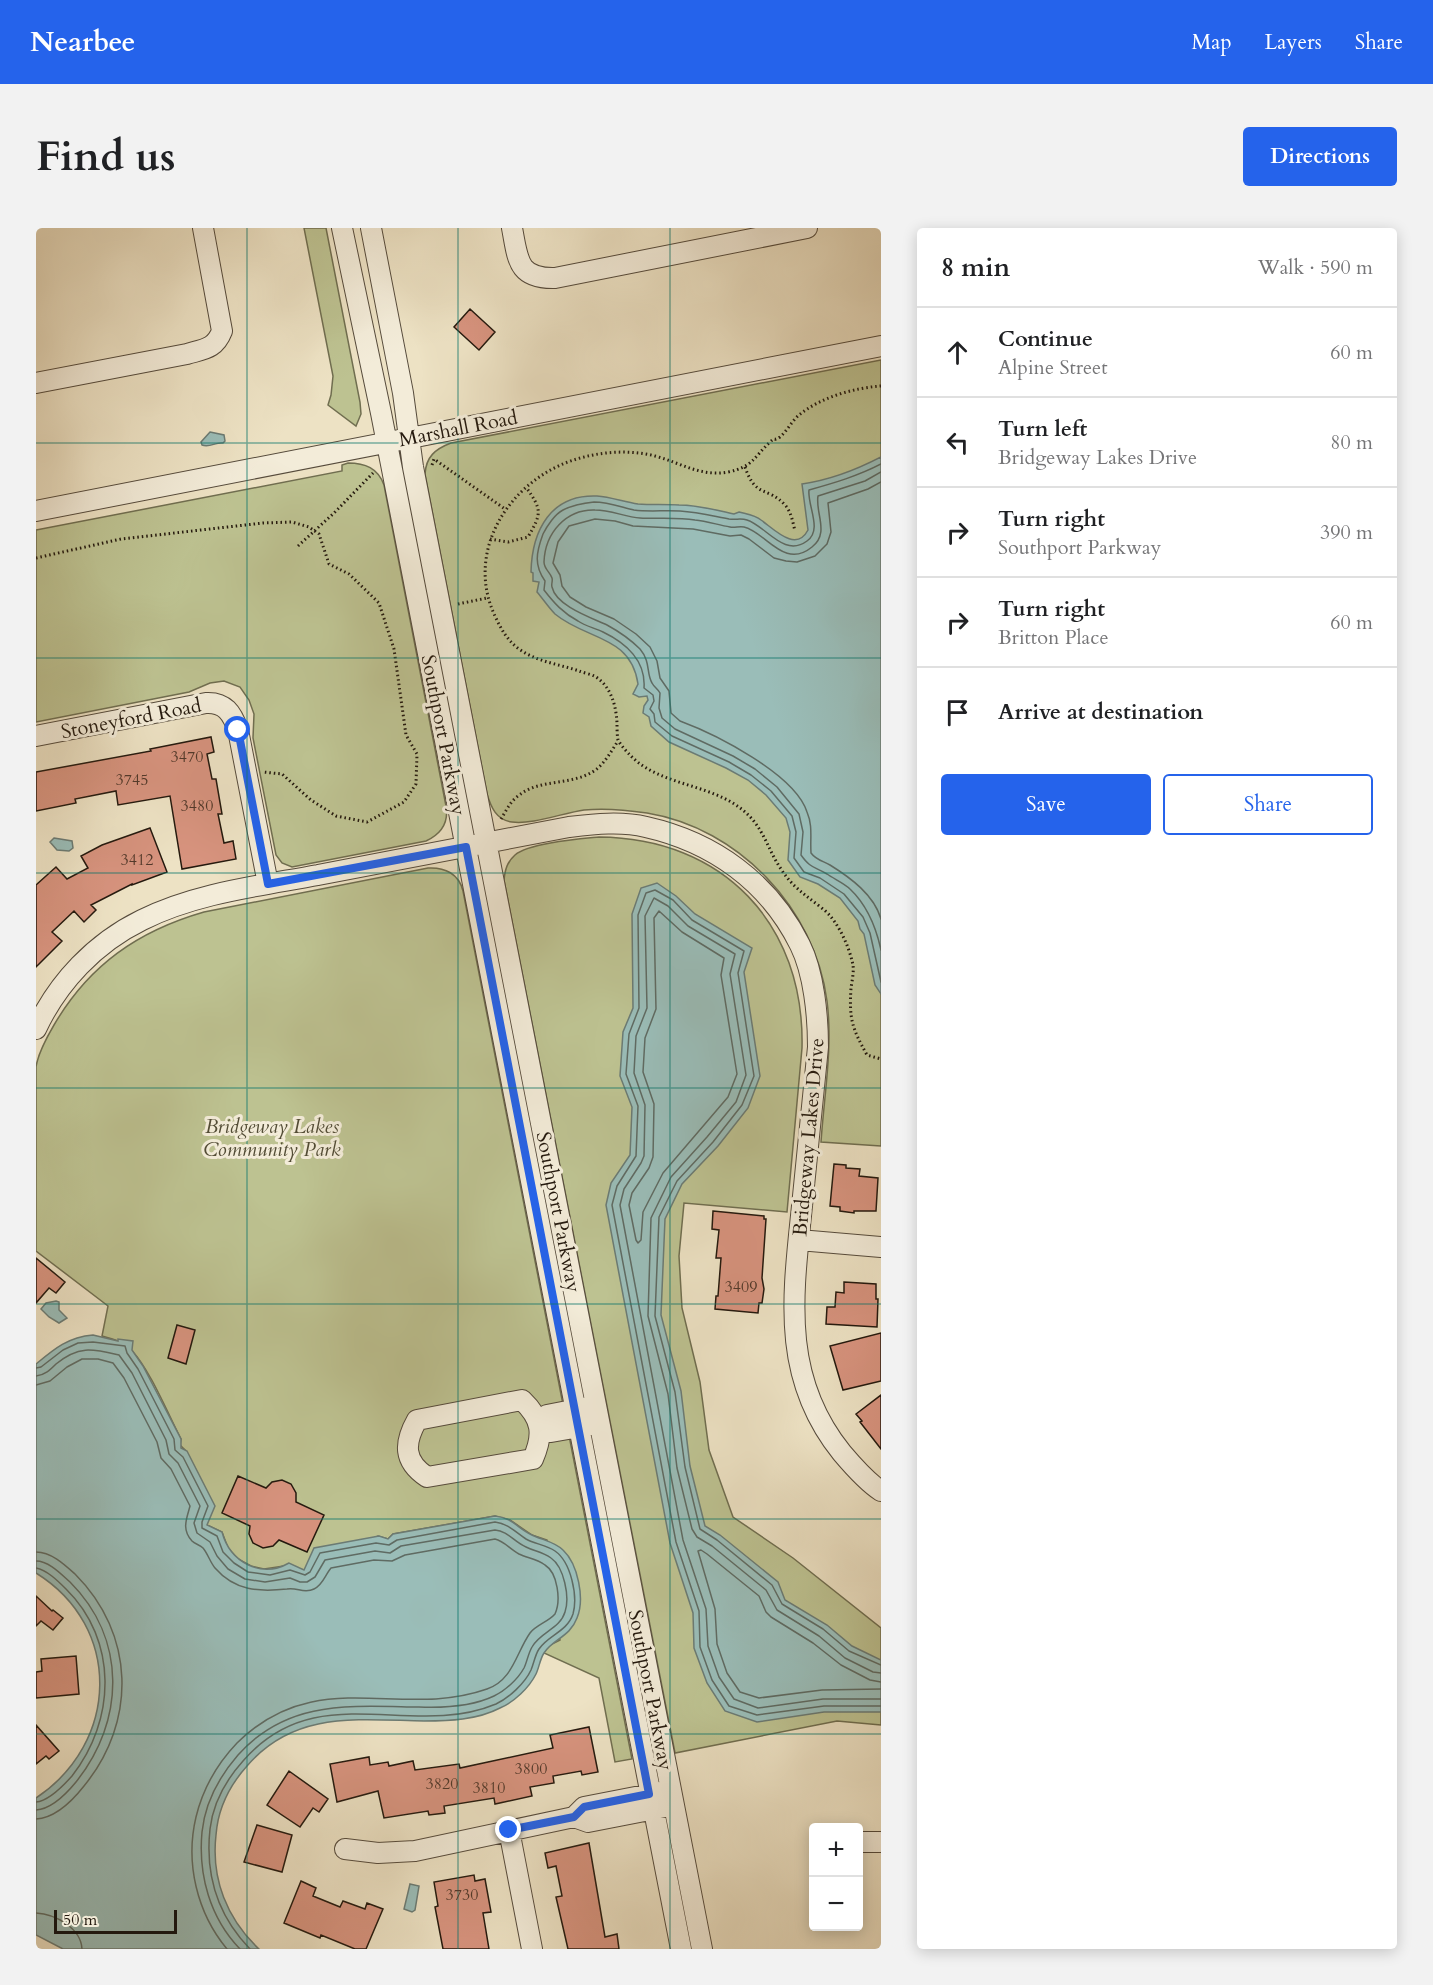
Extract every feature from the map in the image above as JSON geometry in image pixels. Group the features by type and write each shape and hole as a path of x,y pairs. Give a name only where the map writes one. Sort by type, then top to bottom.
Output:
{"street":[{"path":"36,383 187,354 208,348 218,341 222,331 202,228"},
{"name":"Southport Parkway","path":"342,228 466,847 681,1949"},
{"name":"Southport Parkway","path":"371,228 403,393 408,438 702,1949"},
{"path":"512,228 519,260 526,273 544,278 555,278 724,236 807,228"},
{"name":"Marshall Road","path":"36,511 881,346"},
{"name":"Stoneyford Road","path":"36,736 206,703 218,703 226,708 238,730 246,770"},
{"path":"246,770 268,884"},
{"name":"Bridgeway Lakes Drive","path":"36,1029 44,1012 65,982 90,955 140,921 171,907 268,884 599,823 646,827 688,840 726,860 756,882 777,908 800,945 812,983 818,1017 818,1047 793,1304 796,1351 803,1379 830,1438 849,1461 881,1491"},
{"path":"799,1240 881,1247"},
{"path":"540,1426 533,1410 522,1400 417,1420 409,1434 410,1462 427,1477 533,1459 540,1444 540,1426 547,1415 577,1419 598,1414"},
{"path":"345,1849 378,1852 415,1851 574,1817 584,1807 651,1802 672,1798"},
{"path":"509,1830 532,1949"},
{"path":"863,1842 881,1842"}],"path":[{"path":"501,819 509,805 525,791 576,779 597,770 618,741 616,704 607,689 595,676 536,658 519,649 503,633 487,598 485,575 490,539 505,509 526,487 549,471 592,455 615,453 656,456 713,474 736,470 756,459 771,441 780,436 800,414 827,399 855,388 881,387"},
{"path":"427,465 431,468 434,459 505,509"},
{"path":"745,467 754,486 787,507 795,531"},
{"path":"298,546 373,473"},
{"path":"490,539 508,542 528,537 539,518 537,504 526,487"},
{"path":"36,558 121,539 263,523 292,522 319,534 329,564 349,574 379,603 394,649 406,735 417,754 416,784 404,802 367,822 336,816 311,800 282,774 246,770"},
{"path":"458,604 487,598"}],"green space":[{"path":"304,228 326,228 360,402 361,414 356,426 328,405 333,376"},
{"path":"881,360 881,1146 821,1142 829,1018 820,967 807,935 789,905 767,878 741,855 712,836 681,822 647,813 592,809 538,820 512,822 502,819 495,812 487,794 425,474 432,454 451,443"},
{"path":"348,463 370,468 378,474 384,485 447,812 443,827 426,841 292,867 282,863 276,855 253,738 254,714 249,700 240,687 224,681 210,683 189,692 36,722 36,530 342,471 342,465"},
{"path":"599,837 643,841 683,853 719,872 748,896 772,927 789,963 799,1003 802,1048 787,1212 684,1203 679,1256 682,1308 700,1382 709,1450 733,1517 793,1558 881,1628 881,1725 837,1721 675,1753 504,880 508,863 522,851 555,842"},
{"name":"Bridgeway Lakes Community Park","path":"428,868 445,870 455,876 463,891 632,1759 615,1762 599,1678 544,1653 548,1646 560,1640 547,1540 532,1535 510,1520 495,1516 393,1534 388,1539 378,1536 304,1570 284,1566 264,1569 251,1566 238,1559 228,1548 222,1532 207,1525 185,1450 180,1445 181,1439 145,1369 125,1345 102,1336 108,1306 36,1251 37,1062 49,1035 68,1004 99,968 137,940 158,929 204,912"}],"water":[{"path":"210,432 224,435 225,441 202,445 201,442"},
{"path":"881,457 881,994 875,985 864,934 858,921 840,898 818,884 800,877 788,860 790,832 786,818 766,795 748,780 669,742 651,726 649,717 643,713 648,700 647,696 639,697 633,694 638,684 634,668 626,656 606,640 580,629 555,614 537,592 539,582 533,581 531,572 535,542 540,529 556,508 567,501 597,496 638,504 686,505 734,514 739,512 759,518 785,537 797,539 803,537 808,530 802,484 843,474"},
{"path":"54,838 72,841 73,848 69,851 57,850 50,842"},
{"path":"657,883 676,896 695,914 752,948 744,972 760,1076 748,1108 718,1146 682,1184 665,1219 661,1315 681,1391 690,1466 705,1526 720,1535 778,1582 785,1600 827,1625 852,1646 881,1660 881,1712 824,1712 757,1722 725,1711 707,1683 694,1648 693,1613 670,1543 606,1205 611,1183 630,1155 632,1107 620,1076 623,1032 633,1008 632,914 641,888"},
{"path":"59,1302 59,1310 67,1318 59,1323 41,1309 46,1303"},
{"path":"93,1335 118,1341 118,1339 133,1341 132,1350 143,1366 181,1439 181,1448 187,1451 215,1506 207,1525 222,1532 232,1552 248,1565 268,1569 289,1563 304,1570 314,1548 379,1536 388,1539 393,1534 495,1516 510,1521 530,1534 563,1550 573,1564 579,1582 579,1610 574,1624 544,1653 536,1674 525,1689 505,1705 482,1715 463,1719 352,1720 307,1727 286,1735 266,1748 247,1766 230,1789 222,1806 216,1835 216,1867 230,1911 238,1925 259,1949 63,1949 36,1935 36,1798 63,1775 83,1747 95,1717 100,1685 96,1653 84,1623 64,1596 36,1573 36,1364 69,1341"},
{"path":"410,1884 419,1886 415,1910 412,1912 404,1909"}],"building":[{"path":"470,309 495,332 479,350 454,327"},
{"path":"211,737 214,752 207,754 212,779 216,779 222,814 218,814 224,843 233,841 236,859 182,869 170,796 118,805 116,791 75,799 76,803 36,811 36,772 151,751 150,749"},
{"path":"150,828 167,872 132,884 91,905 96,910 84,922 74,911 52,932 62,941 36,967 36,885 56,867 67,879 88,868 81,856 102,845"},
{"path":"834,1164 860,1169 859,1176 878,1178 876,1211 854,1211 854,1213 840,1211 840,1207 830,1206"},
{"path":"713,1211 764,1216 766,1219 762,1278 764,1289 758,1313 715,1309 721,1258 716,1258 719,1230 712,1229"},
{"path":"36,1258 65,1282 56,1293 49,1288 36,1303"},
{"path":"844,1282 876,1284 877,1327 826,1324 827,1307 835,1307 836,1292 844,1293"},
{"path":"177,1325 195,1330 186,1364 168,1358"},
{"path":"881,1333 881,1381 843,1390 830,1346"},
{"path":"881,1395 881,1449 856,1414"},
{"path":"238,1476 266,1488 272,1482 282,1480 291,1484 296,1493 296,1502 324,1515 307,1552 279,1540 273,1546 263,1548 253,1543 249,1534 250,1526 222,1513"},
{"path":"36,1596 63,1618 53,1630 41,1621 36,1626"},
{"path":"76,1656 79,1694 36,1698 36,1672 42,1671 41,1659"},
{"path":"36,1725 59,1751 49,1759 46,1756 36,1764"},
{"path":"589,1727 598,1772 582,1775 581,1771 553,1776 554,1783 530,1787 532,1796 495,1804 494,1798 444,1806 445,1813 429,1815 428,1811 384,1818 378,1791 337,1802 330,1764 369,1757 370,1765 388,1762 389,1766 413,1761 415,1770 459,1764 460,1768 553,1748 550,1735"},
{"path":"289,1771 328,1799 319,1812 313,1808 300,1827 267,1805"},
{"path":"257,1825 292,1835 282,1872 244,1862"},
{"path":"589,1843 605,1937 617,1934 619,1949 568,1949 556,1897 562,1896 556,1866 548,1868 545,1853"},
{"path":"474,1875 475,1881 485,1879 491,1912 483,1913 489,1949 443,1949 435,1907 438,1906 434,1882"},
{"path":"301,1881 316,1888 313,1896 340,1907 343,1901 365,1909 367,1903 383,1909 366,1949 355,1949 321,1935 320,1938 284,1923"}],"route":[{"path":"238,730 268,884 466,847 649,1794 584,1807 574,1817 509,1830"}]}
